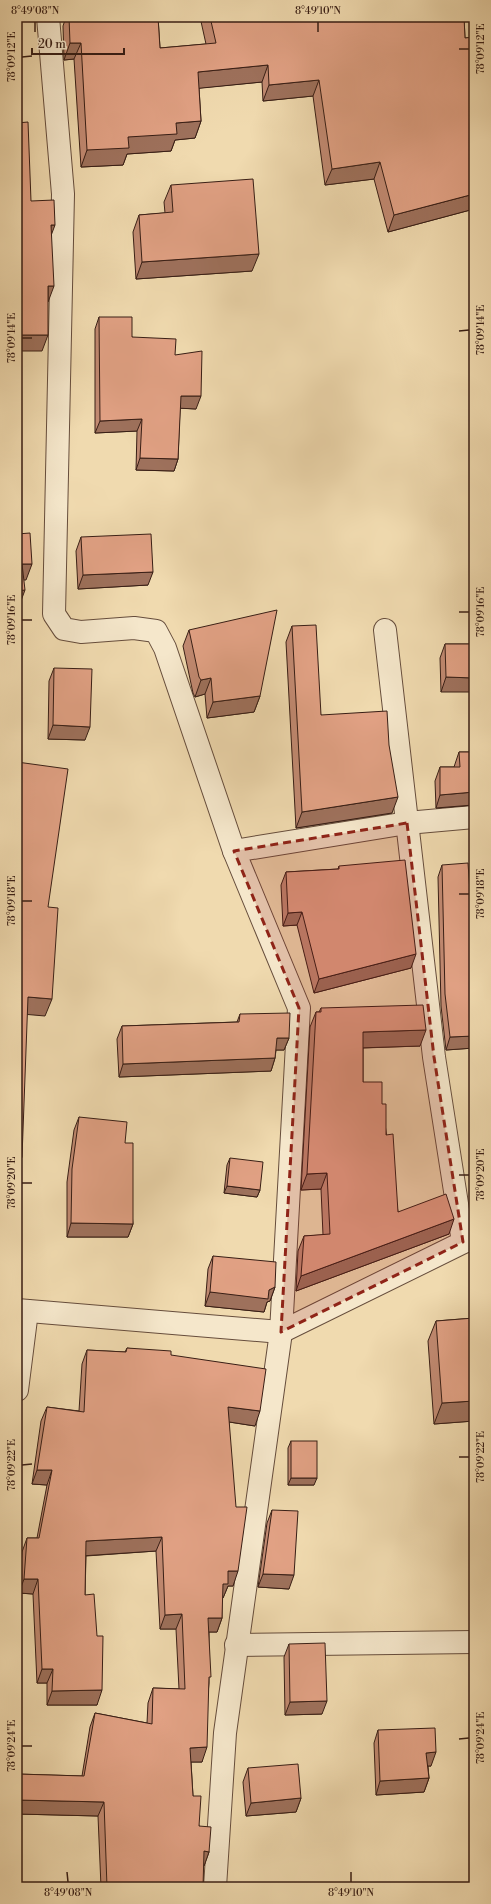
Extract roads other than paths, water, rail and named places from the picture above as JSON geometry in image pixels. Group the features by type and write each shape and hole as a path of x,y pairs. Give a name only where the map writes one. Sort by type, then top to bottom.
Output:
{"street":[{"path":"48,17 63,194 54,614 64,629 81,632 134,628 156,631 165,648 234,850 299,1008 281,1332 236,1645 225,1733 215,1887"},
{"path":"17,1390 22,1311 281,1332 469,1240 434,1057 385,630"},
{"path":"234,850 408,823 474,817"},
{"path":"236,1645 474,1642"}]}
